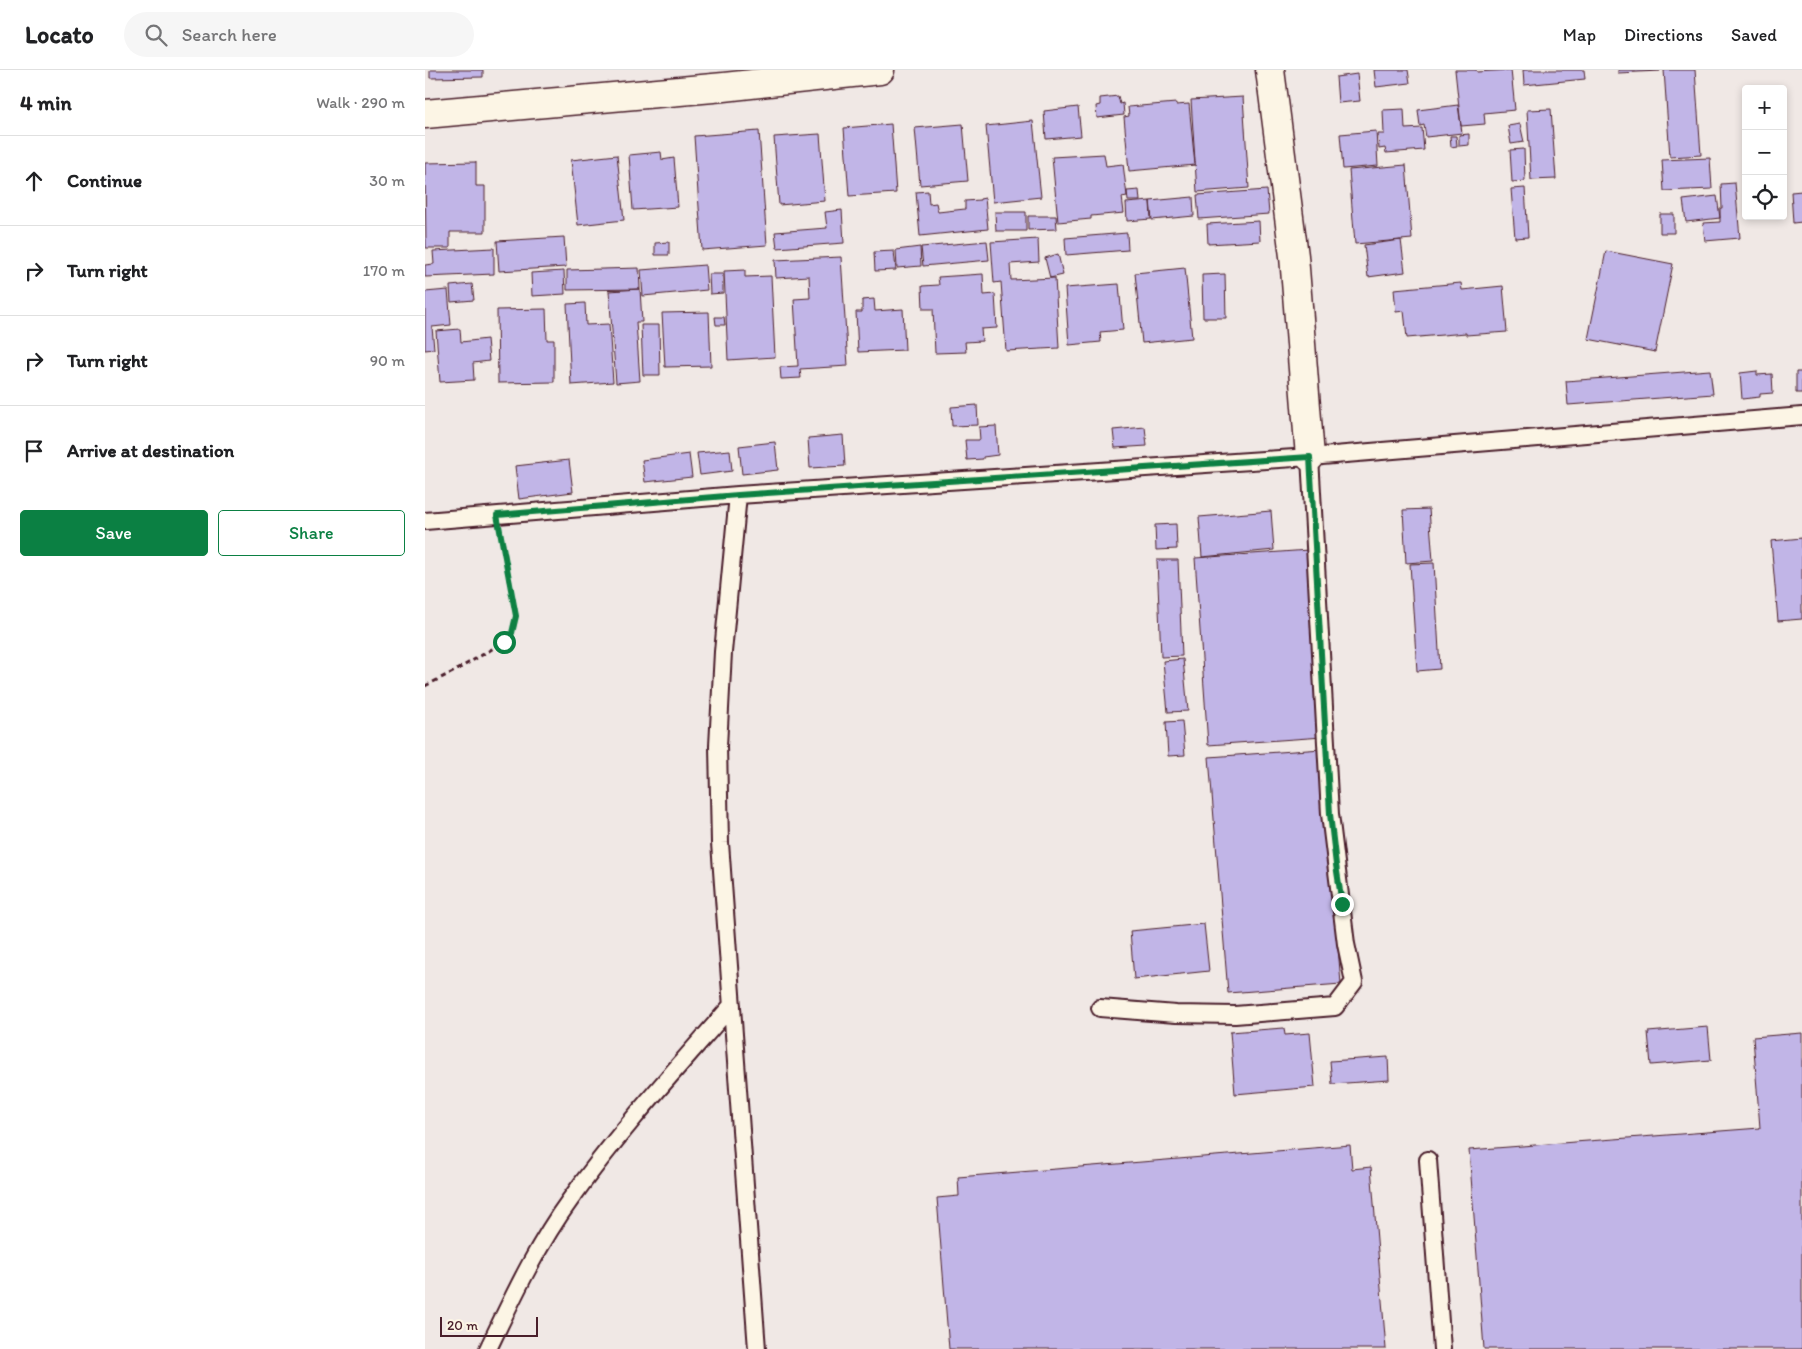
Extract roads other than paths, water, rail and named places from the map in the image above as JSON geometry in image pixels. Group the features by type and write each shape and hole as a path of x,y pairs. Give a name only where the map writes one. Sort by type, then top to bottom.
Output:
{"street":[{"path":"425,114 723,78 880,70"},
{"path":"1270,70 1294,256 1310,457"}],"lane":[{"path":"425,521 738,495 1310,457 1802,416"},
{"path":"1099,1008 1176,1014 1235,1015 1335,1007 1353,982 1346,944 1330,814 1310,457"},
{"path":"738,495 723,652 718,746 720,843 757,1349"},
{"path":"488,1349 524,1274 569,1201 637,1114 732,1005"},
{"path":"1428,1160 1442,1349"}]}
